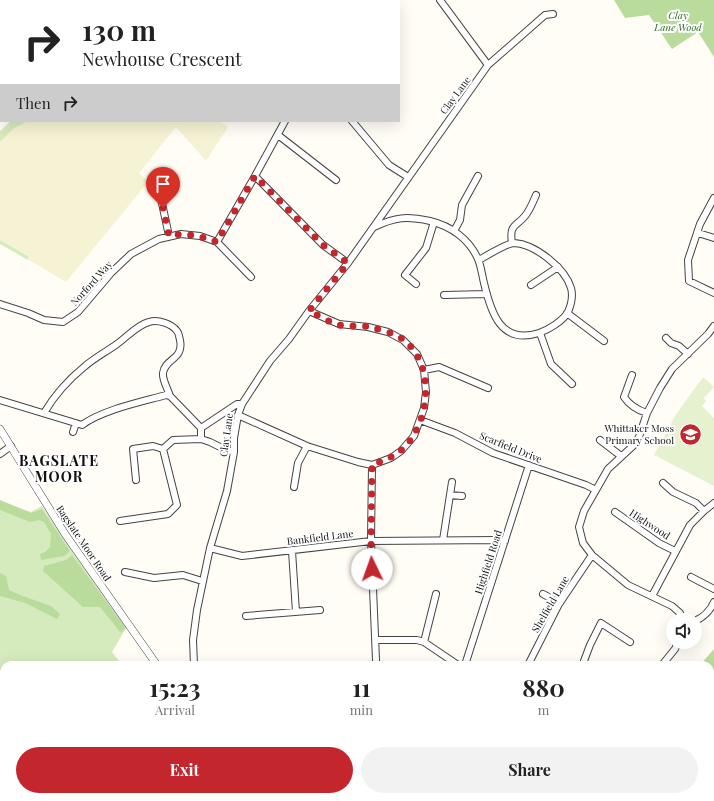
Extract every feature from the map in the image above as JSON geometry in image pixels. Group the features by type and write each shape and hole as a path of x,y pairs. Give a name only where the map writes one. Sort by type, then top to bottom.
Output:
{"street":[{"path":"440,0 488,65"},
{"name":"Clay Lane","path":"194,661 193,640 202,581 210,548 228,491 234,452 234,438 238,415 242,404 261,372 289,339 309,311 348,263 408,176 488,65 545,15 553,14"},
{"path":"217,242 284,122"},
{"path":"353,122 389,165 408,176"},
{"path":"278,135 336,180"},
{"path":"255,176 323,245 348,263"},
{"path":"454,231 460,220 462,204 478,176"},
{"path":"160,194 169,236"},
{"path":"512,243 511,236 513,227 527,214 536,195"},
{"path":"714,198 700,224 698,234 688,260 690,281 714,293"},
{"path":"389,205 392,219"},
{"path":"373,227 392,219 404,218 421,219 434,222 446,226 454,231 470,246 478,260 487,294 496,319 506,331 517,336 540,333 557,323 567,313 572,296 571,288 558,267 544,255 522,244 512,243 478,260"},
{"path":"416,284 405,275 426,248 434,222"},
{"name":"Norford Way","path":"0,304 44,320 63,322 78,312 112,272 132,254 159,239 181,234 200,236 217,242 251,277"},
{"path":"698,234 714,238"},
{"path":"531,285 558,267"},
{"path":"444,295 487,294"},
{"path":"238,415 307,446 358,462 372,464 392,458 401,451 414,436 424,408 426,392 424,370 417,354 403,340 393,335 368,326 339,324 309,311"},
{"path":"567,313 604,341"},
{"path":"44,413 57,393 84,367 138,328 151,321 157,321 177,330 181,344 179,354 165,368 163,378 170,396 201,428 201,439"},
{"path":"680,613 672,606 628,585 592,555 583,543 579,527 584,511 608,469 634,445 639,437 647,413 660,388 672,370 714,326"},
{"path":"540,333 551,364 572,384"},
{"path":"666,338 688,354"},
{"path":"424,370 439,367 488,388"},
{"path":"632,375 624,397 629,404 637,410 647,413"},
{"path":"0,400 82,425 89,420 127,406 166,395 170,396"},
{"path":"201,428 237,404 242,404"},
{"name":"Scarfield Drive","path":"420,420 455,434 493,453 586,485 596,490"},
{"path":"73,432 76,423"},
{"name":"Bagslate Moor Road","path":"0,429 65,534 154,661"},
{"path":"163,449 173,440 201,439 234,452"},
{"path":"600,440 621,456"},
{"path":"0,454 11,446"},
{"path":"136,480 133,449 153,446 163,449"},
{"path":"294,487 298,464 307,446"},
{"path":"120,521 168,514 177,505 163,449"},
{"path":"372,464 371,541 376,660"},
{"name":"Highfield Road","path":"467,661 529,466"},
{"path":"443,540 452,482"},
{"path":"663,483 673,492 696,504 704,511"},
{"path":"450,495 462,496"},
{"name":"Highwood","path":"652,596 675,551 690,526 714,503"},
{"name":"Highwood","path":"615,512 675,551"},
{"name":"Bankfield Lane","path":"210,548 242,556 371,541 506,541"},
{"path":"292,550 296,612"},
{"name":"Shelfield Lane","path":"530,661 560,603 592,555"},
{"path":"125,572 154,578 182,575 202,581"},
{"path":"691,577 714,590"},
{"path":"424,642 436,594"},
{"path":"543,594 560,603"},
{"path":"702,618 711,608 714,602"},
{"path":"246,616 320,610"},
{"path":"584,661 601,623 630,642"},
{"path":"376,640 417,640 424,642 452,661"},
{"path":"665,661 675,649"}],"shaded area":[{"path":"26,122 221,122 228,127 206,161 176,127 139,173 148,182 66,282 29,260 27,255 0,240 0,142 13,129"}],"green space":[{"name":"Clay Lane Wood","path":"614,0 714,0 714,57 698,32 672,49 649,15 625,18"},
{"path":"10,122 26,122 13,129 0,142 0,131"},
{"path":"0,240 28,256 28,260 0,244"},
{"name":"Whittaker Moss Primary School","path":"703,377 714,387 704,398 706,401 702,406 714,418 714,486 654,455 677,413"},
{"path":"0,500 31,513 42,509 70,551 64,556 41,560 40,554 45,552 50,547 51,534 44,522 39,520 30,522 0,510"},
{"path":"0,501 31,512 42,506 126,628 112,652 119,661 0,661"},
{"path":"72,555 126,628 121,633 100,607 83,607 43,571 44,566 66,560"},
{"path":"0,573 6,576 9,590 51,606 60,614 57,619 25,603 0,596"},
{"path":"714,649 714,661 704,661"}],"place":[{"name":"Whittaker Moss Primary School","path":"690,434"}],"district":[{"name":"BAGSLATE MOOR","path":"59,470"}],"route":[{"path":"163,208 169,236 181,234 200,236 217,242 255,176 323,245 348,263 309,311 339,324 368,326 388,332 403,340 417,354 424,370 426,392 424,408 414,436 401,451 392,458 380,463 372,464 372,569"}]}
